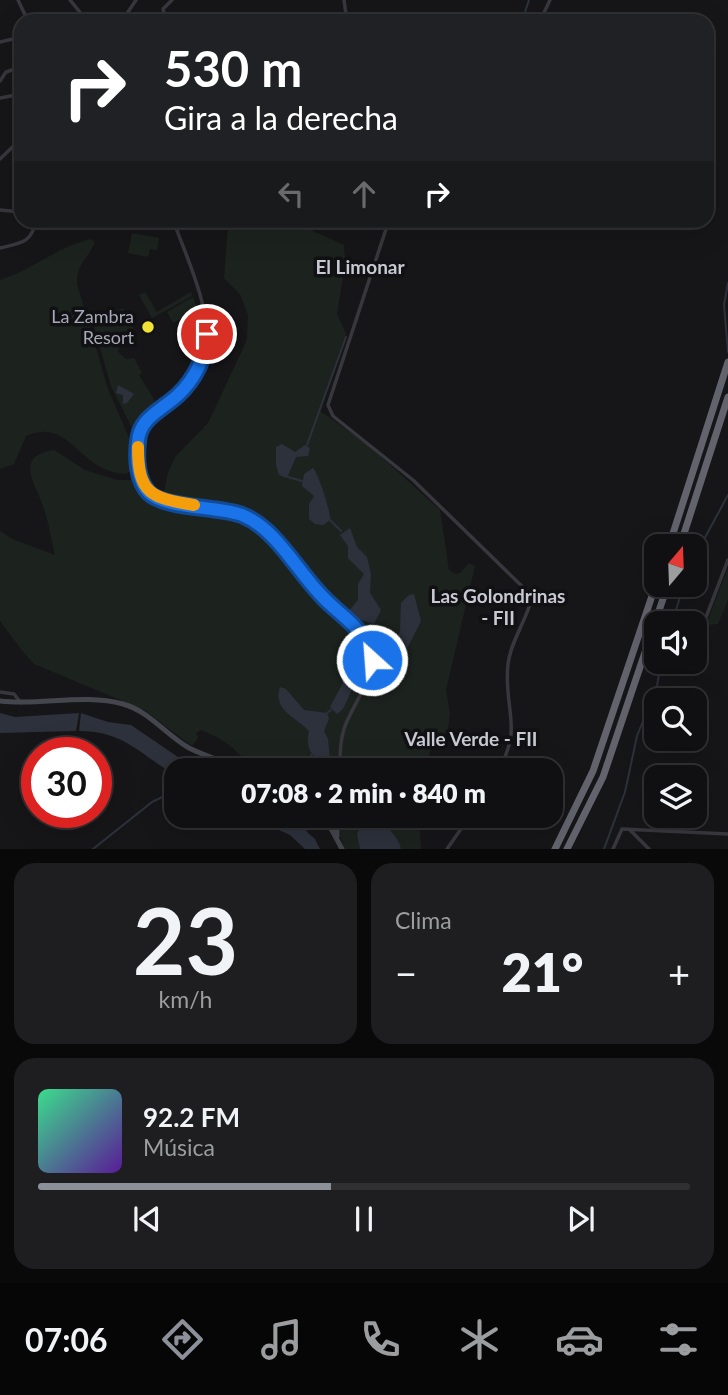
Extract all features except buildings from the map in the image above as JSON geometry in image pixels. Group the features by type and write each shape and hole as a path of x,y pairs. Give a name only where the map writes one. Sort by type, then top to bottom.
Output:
{"highway":[{"path":"673,534 728,362"},
{"path":"684,534 728,397"},
{"path":"555,849 593,771 652,597"},
{"path":"567,849 603,777 664,597"}],"street":[{"path":"70,0 81,14"},
{"path":"164,14 163,9 172,0"},
{"path":"0,80 2,72"},
{"path":"0,159 14,146"},
{"path":"0,247 28,241 34,228"},
{"path":"176,228 202,309 206,346 196,371 183,390 146,421 140,431 138,463 143,485 160,499 227,511 258,525 364,639 372,660 370,676 345,727 341,758"},
{"path":"386,228 328,405 333,416 369,442 413,480 532,596 510,651 506,693 512,742 504,758"},
{"path":"707,612 728,560"},
{"path":"0,692 14,694 22,704"},
{"path":"0,701 22,704 100,700 122,704 143,713 192,749 214,758"},
{"path":"330,828 340,846"},
{"path":"339,828 340,846"},
{"path":"447,849 462,828"},
{"path":"629,828 649,849"},
{"path":"613,849 619,830 629,828 728,834"}],"shaded area":[{"path":"228,228 306,228 344,245 345,264 337,314 346,334 320,411 367,444 440,510 449,570 455,574 460,573 469,563 475,566 446,690 450,713 448,729 430,751 429,758 242,758 218,738 201,730 196,733 198,738 192,746 144,710 34,664 0,621 0,531 12,539 55,555 45,512 31,472 34,458 54,450 85,470 117,480 136,480 144,496 161,505 168,473 175,457 208,423 247,340 248,315 240,294 224,278"},
{"path":"132,233 159,238 157,250 150,249 148,257 128,253"},
{"path":"91,239 95,242 80,266 77,284 108,389 129,438 133,438 135,468 126,474 110,471 96,464 65,439 54,433 41,432 26,436 14,464 0,469 0,280"},
{"path":"145,292 157,312 191,292 192,296 152,318 139,295"},
{"path":"193,297 196,306 192,313 173,323 167,312"},
{"path":"123,308 134,329 120,342 118,352 126,359 134,358 142,373 139,375 157,404 140,417 133,430 111,386 93,323"},
{"path":"118,385 134,394 127,403 123,404 123,395 116,393"},
{"path":"282,444 295,452 305,445 310,448 308,456 296,457 287,478 279,475 276,465 276,447"},
{"path":"313,468 330,516 330,520 323,525 315,524 309,519 309,504 314,496 302,486 304,474"},
{"path":"350,528 357,547 367,557 371,574 370,593 381,610 374,624 358,619 349,611 358,600 358,584 364,574 348,558 348,546 340,535"},
{"path":"728,568 728,600 718,624 707,625"},
{"path":"414,594 421,621 407,649 395,653 391,645 400,632 401,603"},
{"path":"355,647 360,649 362,668 343,709 337,714 330,707 343,683 343,665 354,655"},
{"path":"280,687 286,689 304,710 327,713 329,719 324,731 328,739 330,758 315,757 308,742 309,731 287,713 278,695"},
{"path":"0,713 15,717 79,713 76,731 0,733"},
{"path":"81,713 108,722 131,725 179,758 164,758 164,768 109,735 79,731"},
{"path":"275,828 303,828 315,839 320,849 305,849 290,835"},
{"path":"340,828 420,828 421,849 345,849 340,837"},
{"path":"360,828 388,828 401,849 360,849 357,834"}],"waterway":[{"path":"524,14 529,0"},
{"path":"728,283 724,305 728,352"},
{"path":"307,445 346,337"},
{"path":"288,477 302,481"},
{"path":"707,534 728,495"},
{"path":"330,520 341,531"},
{"path":"676,611 680,597"},
{"path":"604,849 625,792 637,736 657,686 659,674"},
{"path":"327,713 331,710"},
{"path":"310,758 312,754"},
{"path":"93,849 152,802 164,796"}],"slow traffic":[{"path":"138,447 140,475 148,491 160,499 194,505"}],"place":[{"name":"La Zambra Resort","path":"148,327"}],"district":[{"name":"El Limonar","path":"360,267"},
{"name":"Las Golondrinas - FII","path":"498,607"},
{"name":"Valle Verde - FII","path":"471,739"}],"route":[{"path":"207,334 203,356 190,381 176,398 146,421 140,431 138,463 143,485 160,499 227,511 243,516 265,530 323,598 358,630 368,645 372,660"}]}
